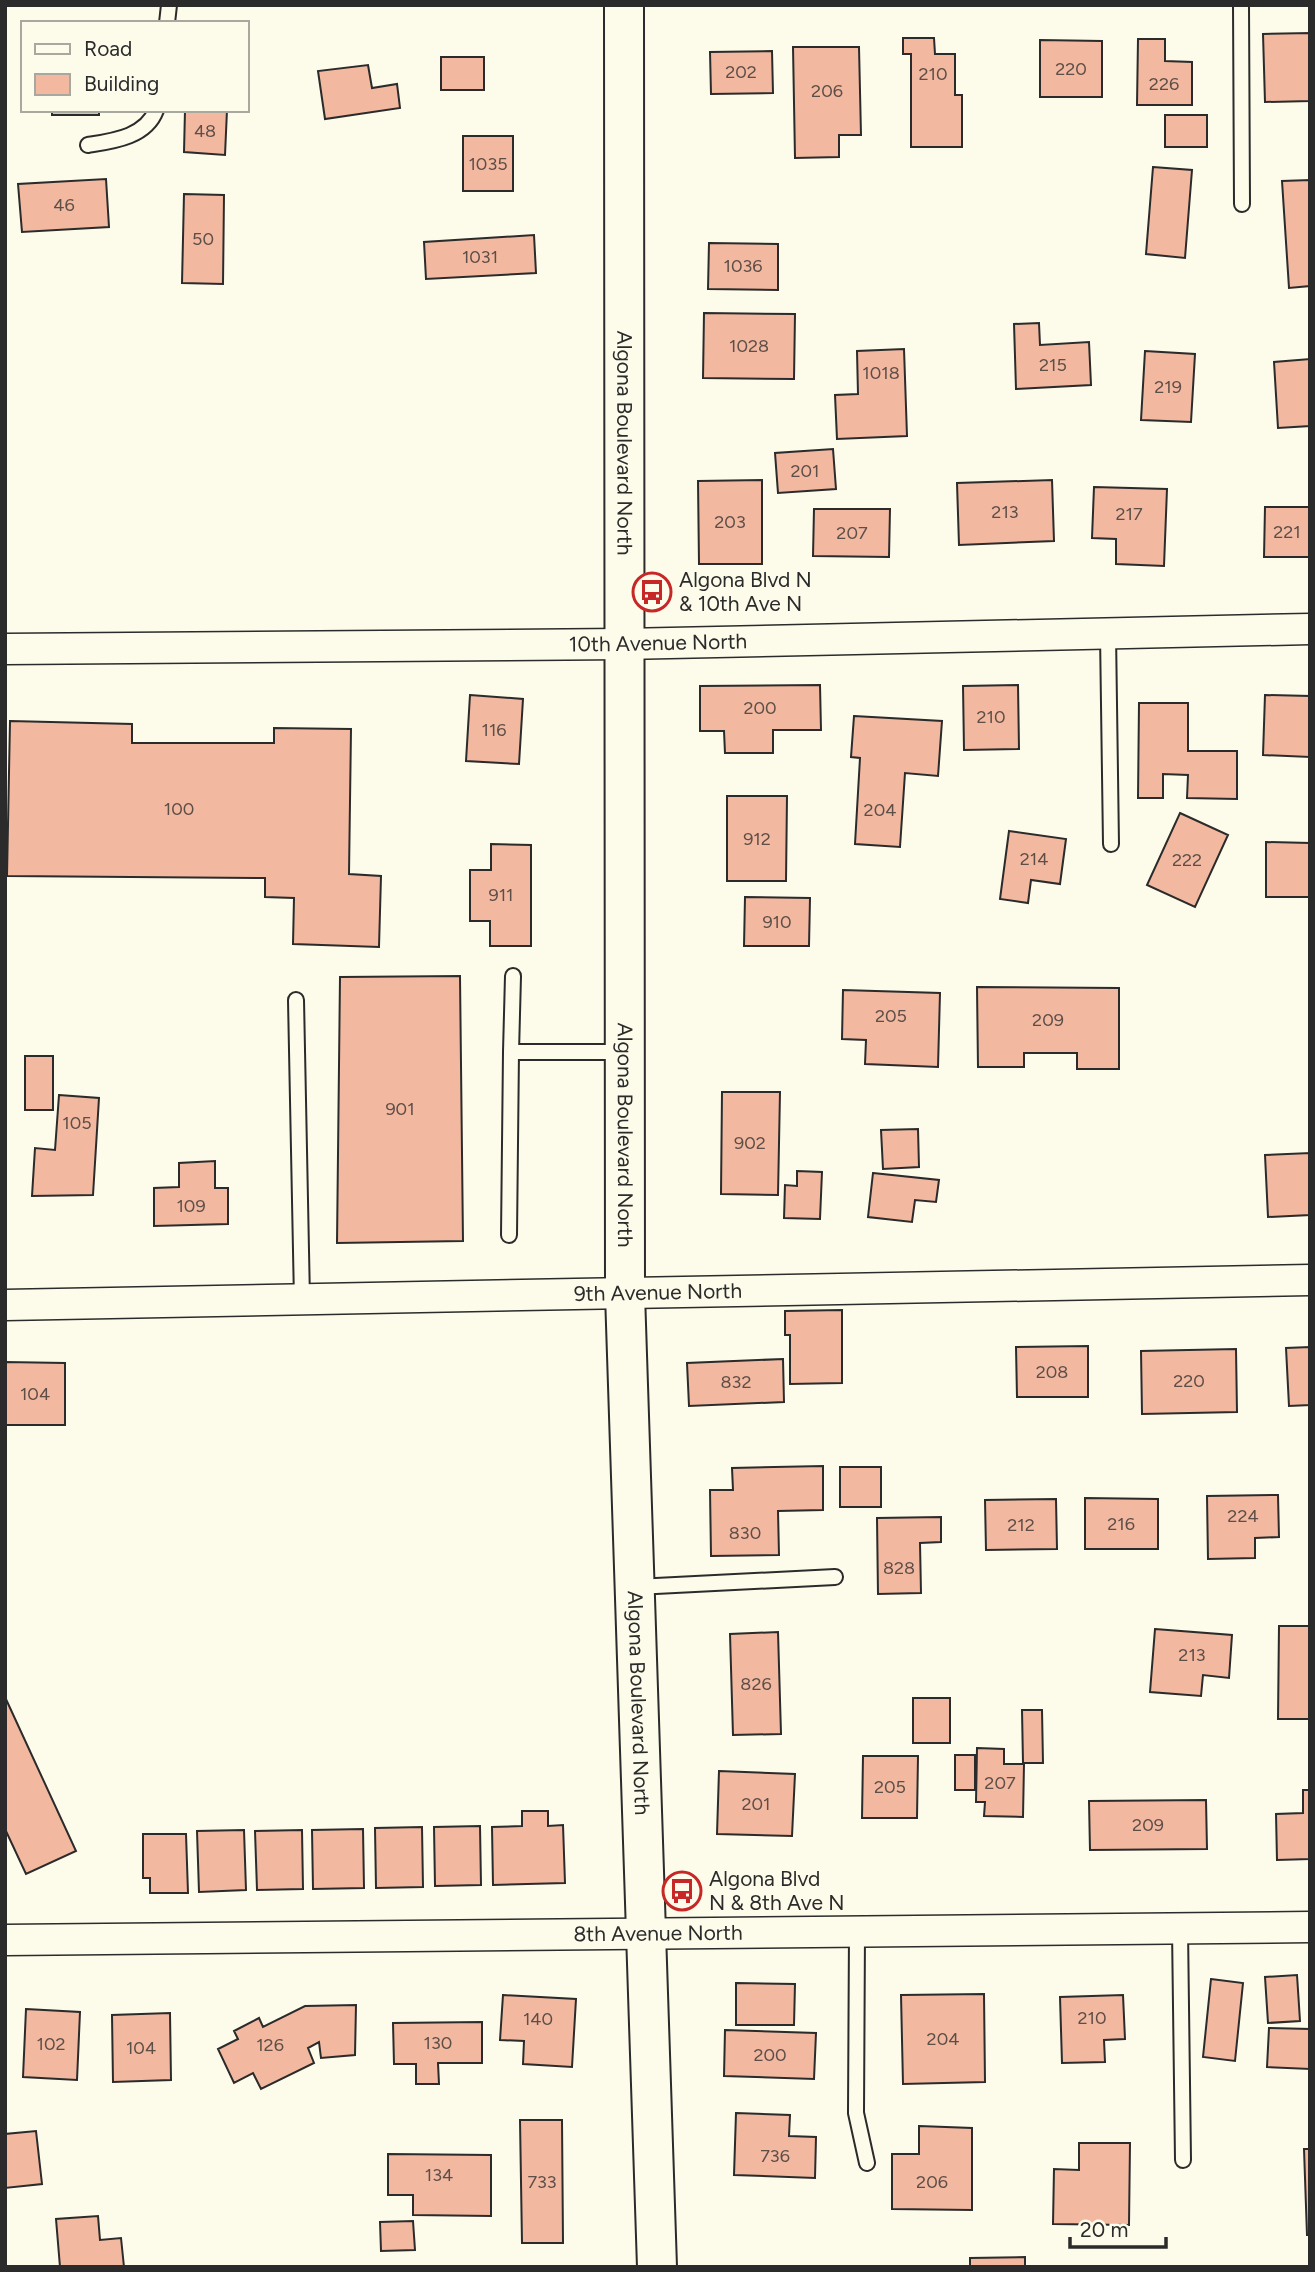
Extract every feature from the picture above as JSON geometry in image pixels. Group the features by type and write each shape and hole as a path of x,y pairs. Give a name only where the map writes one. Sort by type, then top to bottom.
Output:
{"street":[{"name":"Algona Boulevard North","path":"624,5 625,1294 657,2267"},
{"name":"10th Avenue North","path":"5,649 623,644 1310,629"},
{"name":"9th Avenue North","path":"5,1305 1310,1280"},
{"name":"8th Avenue North","path":"5,1940 1310,1927"}],"lane":[{"path":"1241,5 1242,204"},
{"path":"88,145 139,132 151,122 155,112"},
{"path":"1108,634 1111,844"},
{"path":"509,1235 513,976"},
{"path":"296,1000 302,1300"},
{"path":"511,1052 624,1052"},
{"path":"635,1587 835,1577"},
{"path":"1180,1928 1183,2160"},
{"path":"857,1932 856,2113 867,2164"}],"building":[{"path":"1310,33 1310,101 1265,102 1263,34"},
{"path":"903,38 934,38 935,54 955,54 955,95 962,95 962,147 911,147 911,54 903,54"},
{"path":"1138,39 1165,39 1165,61 1192,62 1192,105 1137,105"},
{"path":"1040,40 1102,41 1102,97 1040,97"},
{"path":"793,47 859,47 861,135 839,135 839,157 795,158"},
{"path":"772,51 773,93 711,94 710,52"},
{"path":"441,57 484,57 484,90 441,90"},
{"path":"368,65 372,88 397,84 400,108 325,119 318,71"},
{"path":"52,112 99,112 99,115 52,115"},
{"path":"185,112 227,112 225,155 184,152"},
{"path":"1165,115 1207,115 1207,147 1165,147"},
{"path":"463,136 513,136 513,191 463,191"},
{"path":"1153,167 1192,170 1185,258 1146,254"},
{"path":"106,179 109,227 22,232 18,184"},
{"path":"1310,180 1310,286 1289,288 1282,181"},
{"path":"184,194 224,195 223,284 182,283"},
{"path":"534,235 536,273 426,279 424,242"},
{"path":"709,243 778,244 778,290 708,289"},
{"path":"704,313 795,314 794,379 703,378"},
{"path":"1039,323 1040,345 1089,342 1091,385 1016,389 1014,324"},
{"path":"904,349 907,436 837,439 835,395 858,394 857,351"},
{"path":"1145,351 1195,354 1191,422 1141,420"},
{"path":"1310,359 1310,426 1278,428 1274,362"},
{"path":"833,449 836,489 778,493 775,453"},
{"path":"762,480 762,564 699,564 698,481"},
{"path":"1052,480 1054,541 959,545 957,483"},
{"path":"1094,487 1167,489 1164,566 1116,564 1116,539 1092,538"},
{"path":"1265,507 1310,507 1310,557 1264,557"},
{"path":"814,509 890,509 889,557 813,556"},
{"path":"820,685 821,730 773,730 773,753 725,753 724,731 700,731 700,686"},
{"path":"1018,685 1019,749 964,750 963,686"},
{"path":"470,695 523,699 519,764 466,761"},
{"path":"1265,695 1310,696 1310,757 1263,755"},
{"path":"1139,703 1188,703 1188,751 1237,751 1237,799 1187,798 1188,775 1163,774 1163,798 1138,798"},
{"path":"854,716 942,721 938,776 905,773 900,847 855,844 860,758 851,757"},
{"path":"10,721 132,724 132,743 274,743 274,728 351,729 349,874 381,876 379,947 293,944 294,898 265,897 265,878 7,876"},
{"path":"727,796 787,796 786,881 727,881"},
{"path":"1180,813 1228,835 1195,907 1147,885"},
{"path":"1009,831 1066,839 1060,884 1031,880 1028,903 1000,899"},
{"path":"1266,842 1310,843 1310,897 1266,897"},
{"path":"491,844 531,845 531,946 490,946 490,921 470,921 470,870 491,870"},
{"path":"745,897 810,898 809,946 744,946"},
{"path":"460,976 463,1241 337,1243 340,977"},
{"path":"977,987 1119,988 1119,1069 1077,1069 1077,1053 1024,1053 1024,1067 978,1067"},
{"path":"843,990 940,993 938,1067 865,1064 866,1040 842,1039"},
{"path":"25,1056 53,1056 53,1110 25,1110"},
{"path":"722,1092 780,1092 778,1195 721,1194"},
{"path":"59,1095 99,1098 93,1195 32,1196 35,1148 55,1150"},
{"path":"918,1129 919,1167 883,1169 881,1130"},
{"path":"1310,1153 1310,1215 1268,1217 1265,1155"},
{"path":"215,1161 215,1188 228,1188 228,1224 154,1226 154,1188 179,1187 179,1163"},
{"path":"797,1171 822,1172 820,1219 784,1218 785,1185 797,1186"},
{"path":"873,1173 939,1180 936,1202 915,1200 912,1222 868,1217"},
{"path":"842,1310 842,1383 790,1384 790,1335 785,1335 785,1311"},
{"path":"1088,1346 1088,1397 1017,1397 1016,1347"},
{"path":"1310,1347 1310,1405 1289,1406 1286,1348"},
{"path":"1236,1349 1237,1412 1142,1414 1141,1351"},
{"path":"783,1359 784,1402 689,1406 687,1363"},
{"path":"5,1362 65,1363 65,1425 5,1425"},
{"path":"823,1466 823,1510 778,1511 779,1555 711,1556 710,1490 733,1490 732,1468"},
{"path":"840,1467 881,1467 881,1507 840,1507"},
{"path":"1278,1495 1279,1537 1255,1538 1255,1558 1208,1559 1207,1496"},
{"path":"1085,1498 1158,1499 1158,1549 1085,1549"},
{"path":"1056,1499 1057,1549 986,1550 985,1500"},
{"path":"941,1517 941,1542 920,1543 921,1593 878,1594 877,1518"},
{"path":"1279,1626 1310,1626 1310,1719 1278,1719"},
{"path":"1155,1629 1232,1635 1229,1678 1203,1675 1201,1696 1150,1692"},
{"path":"778,1632 781,1734 733,1735 730,1634"},
{"path":"5,1697 76,1851 26,1874 5,1829"},
{"path":"913,1698 950,1698 950,1743 913,1743"},
{"path":"1022,1710 1042,1710 1043,1763 1023,1763"},
{"path":"977,1748 1004,1749 1004,1764 1024,1764 1023,1817 984,1816 985,1802 976,1802"},
{"path":"955,1755 975,1755 975,1790 955,1790"},
{"path":"863,1756 918,1756 917,1818 862,1818"},
{"path":"719,1771 795,1774 792,1836 717,1834"},
{"path":"1303,1790 1310,1790 1310,1859 1277,1860 1276,1814 1303,1813"},
{"path":"1206,1800 1207,1849 1090,1850 1089,1801"},
{"path":"522,1811 548,1811 548,1826 563,1825 565,1883 493,1885 492,1827 522,1826"},
{"path":"480,1826 481,1885 435,1886 434,1827"},
{"path":"422,1827 423,1887 376,1888 375,1828"},
{"path":"363,1829 364,1888 313,1889 312,1830"},
{"path":"244,1830 246,1890 199,1892 197,1831"},
{"path":"302,1830 303,1889 257,1890 255,1831"},
{"path":"143,1834 186,1834 188,1893 150,1893 150,1878 143,1878"},
{"path":"1297,1975 1300,2021 1268,2023 1265,1977"},
{"path":"1211,1979 1243,1983 1235,2061 1203,2057"},
{"path":"736,1983 795,1984 794,2025 736,2025"},
{"path":"984,1994 985,2082 903,2084 901,1995"},
{"path":"503,1995 576,1999 572,2067 523,2064 524,2041 500,2040"},
{"path":"1123,1995 1125,2039 1104,2040 1105,2062 1062,2063 1060,1997"},
{"path":"356,2005 355,2055 321,2058 319,2042 308,2048 314,2063 261,2089 253,2073 234,2083 218,2049 238,2039 234,2031 259,2018 263,2027 305,2006"},
{"path":"26,2009 80,2012 77,2080 23,2077"},
{"path":"170,2013 171,2080 113,2082 112,2015"},
{"path":"482,2022 482,2063 438,2063 439,2084 416,2084 416,2064 394,2064 393,2023"},
{"path":"1269,2028 1310,2029 1310,2069 1267,2067"},
{"path":"725,2030 816,2033 814,2079 724,2076"},
{"path":"736,2113 790,2115 789,2136 816,2137 815,2178 734,2175"},
{"path":"520,2120 562,2120 563,2243 522,2243"},
{"path":"919,2126 972,2128 972,2210 892,2209 892,2154 919,2154"},
{"path":"36,2131 42,2184 5,2188 5,2134"},
{"path":"1079,2143 1130,2143 1129,2225 1053,2224 1054,2169 1079,2170"},
{"path":"1304,2149 1310,2149 1310,2235 1307,2235"},
{"path":"388,2154 491,2155 491,2216 413,2215 413,2195 388,2195"},
{"path":"98,2216 100,2240 121,2238 124,2267 60,2267 56,2219"},
{"path":"413,2221 415,2250 381,2251 380,2222"},
{"path":"1025,2257 1025,2267 970,2267 970,2258"}],"place":[{"name":"Algona Blvd N & 10th Ave N","path":"652,592"},
{"name":"Algona Blvd N & 8th Ave N","path":"682,1891"}]}
